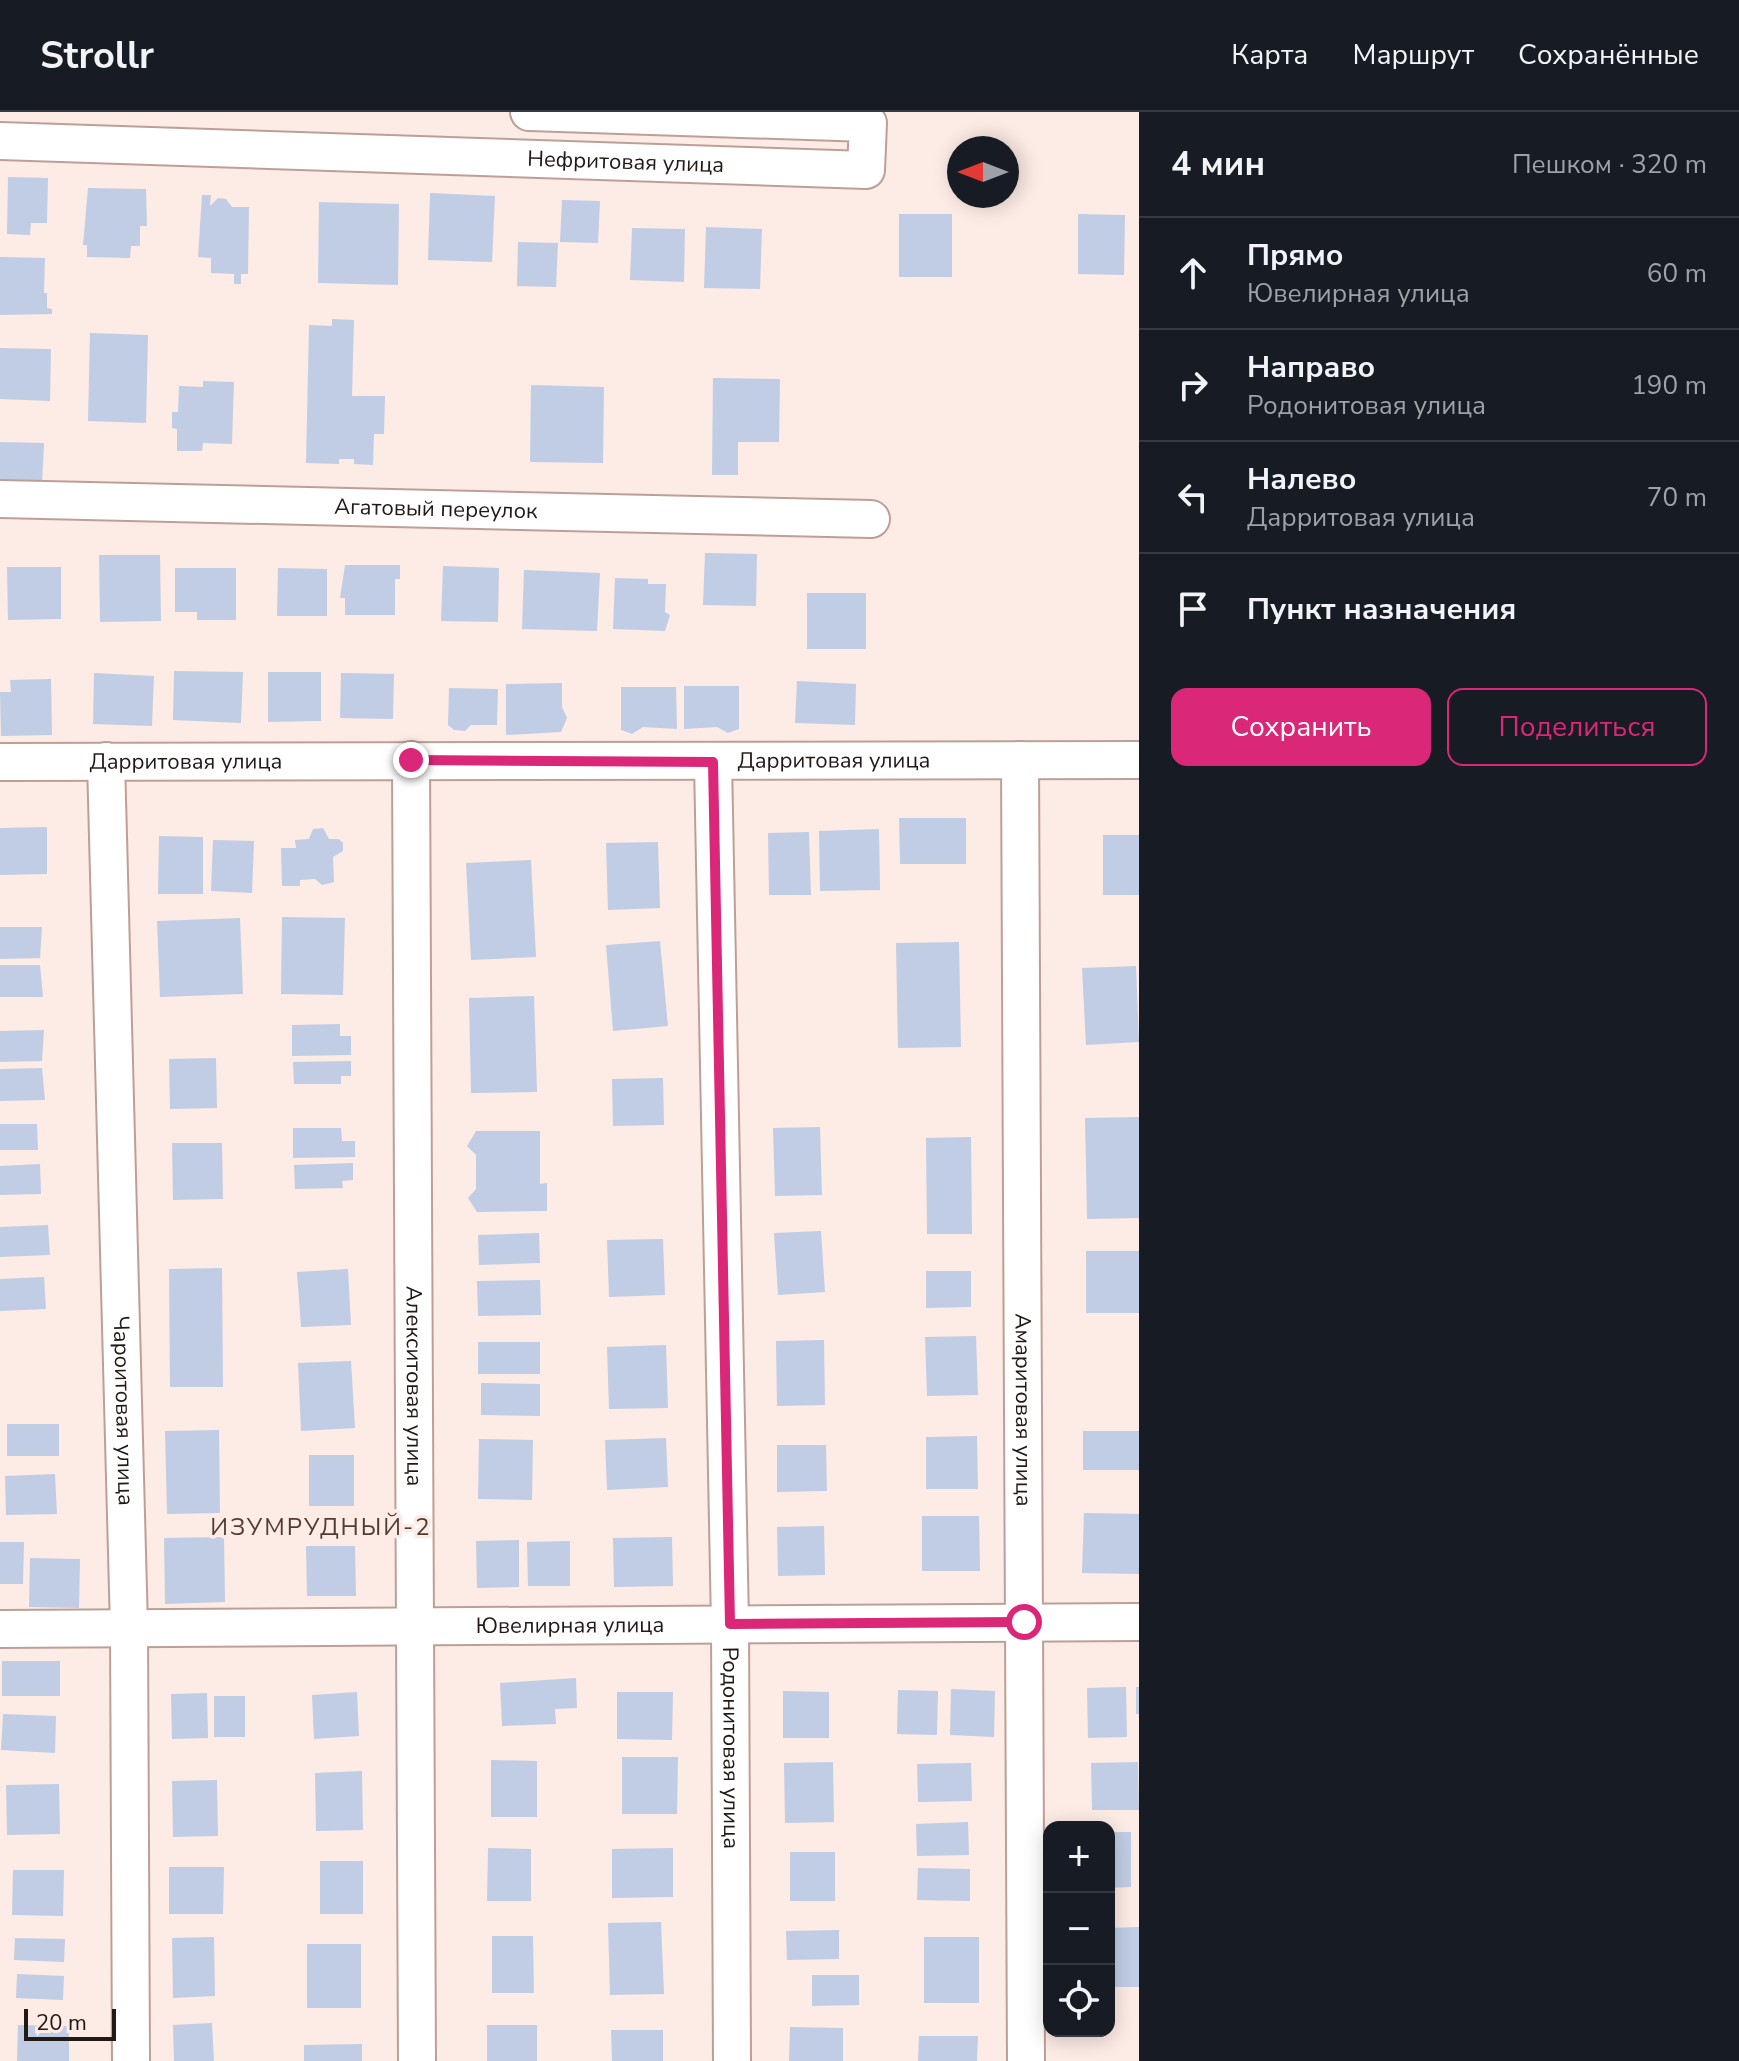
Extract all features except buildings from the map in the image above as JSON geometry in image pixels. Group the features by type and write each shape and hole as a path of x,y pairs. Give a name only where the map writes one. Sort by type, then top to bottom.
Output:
{"street":[{"name":"Нефритовая улица","path":"0,141 866,170 868,123 529,112"},
{"name":"Агатовый переулок","path":"0,499 871,519"},
{"name":"Алекситовая улица","path":"411,760 417,2061"},
{"name":"Амаритовая улица","path":"1020,760 1026,2061"},
{"name":"Дарритовая улица","path":"0,762 1139,760"},
{"name":"Чароитовая улица","path":"106,761 129,1628 131,2061"},
{"name":"Родонитовая улица","path":"713,762 730,1624 732,2061"},
{"name":"Ювелирная улица","path":"0,1629 1139,1622"}],"district":[{"name":"ИЗУМРУДНЫЙ-2","path":"321,1527"}],"route":[{"path":"411,760 713,762 730,1624 1024,1622"}]}
